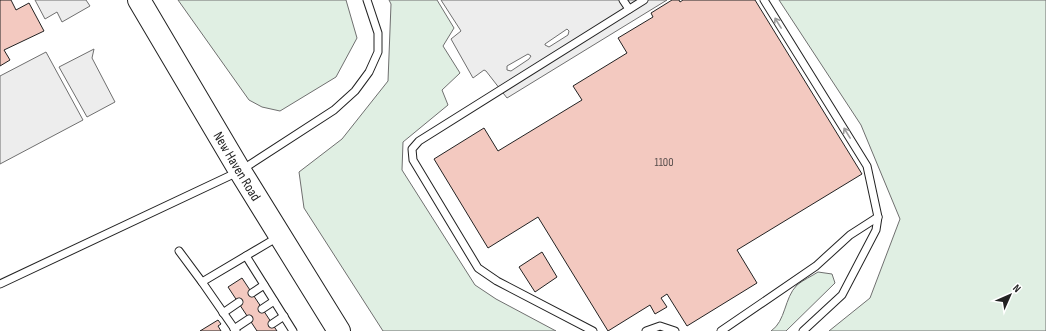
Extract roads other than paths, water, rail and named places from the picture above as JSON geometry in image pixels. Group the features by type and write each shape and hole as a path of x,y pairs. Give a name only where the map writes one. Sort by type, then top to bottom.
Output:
{"main road":[{"name":"New Haven Road","path":"139,0 240,171 339,331"}],"lane":[{"path":"0,284 240,171 334,110 355,91 369,72 378,52 378,33 367,0"},
{"path":"623,0 629,9"},
{"path":"593,331 496,281 478,268 413,160 412,148 432,132 644,0"},
{"path":"764,0 867,166 878,217 876,230 842,295 802,331"},
{"path":"721,331 816,266 850,235 878,217"},
{"path":"202,282 280,236"},
{"path":"179,251 235,330 249,319"},
{"path":"246,256 293,331"},
{"path":"252,293 264,285"},
{"path":"262,309 274,301"},
{"path":"223,313 238,302"},
{"path":"272,324 284,316"},
{"path":"646,331 660,326 675,331"}]}
